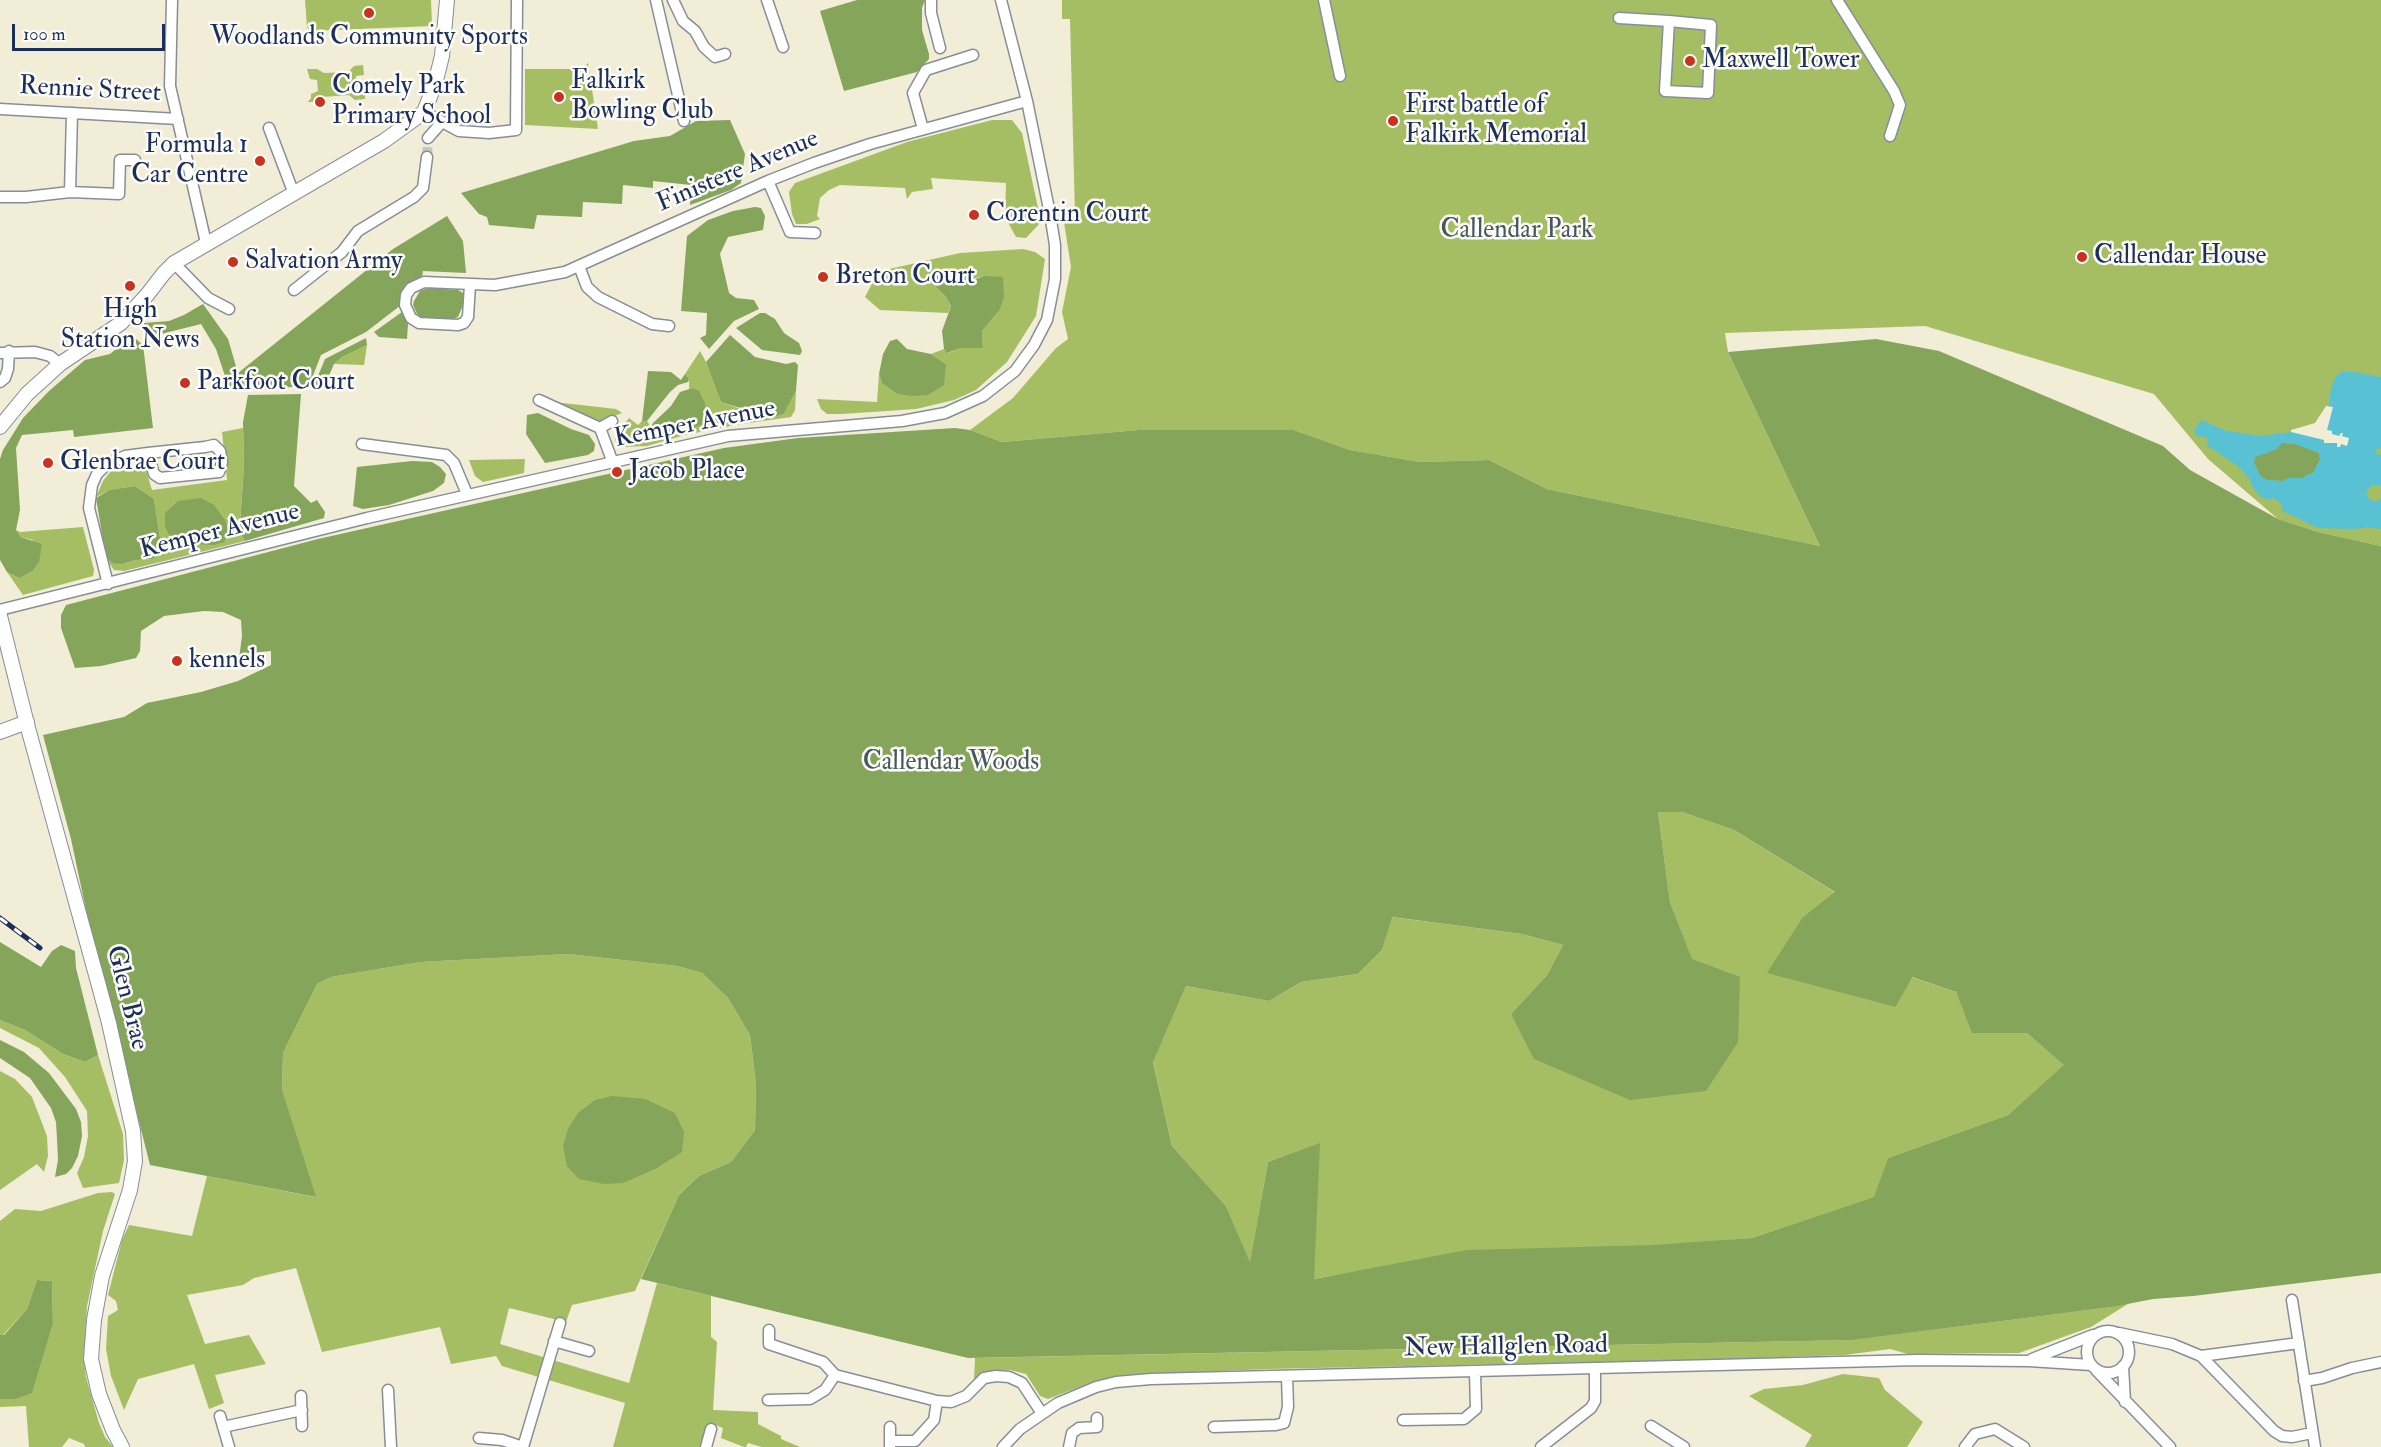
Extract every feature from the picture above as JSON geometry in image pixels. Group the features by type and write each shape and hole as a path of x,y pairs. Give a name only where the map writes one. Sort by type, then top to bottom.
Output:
{"main road":[{"path":"0,427 27,394 60,364 121,323 174,263 384,141 424,111 440,63 447,0"},
{"name":"Glen Brae","path":"0,616 109,1023 133,1131 135,1161 130,1190 108,1252 95,1311 91,1359 99,1394 122,1447"},
{"path":"0,732 27,723"}],"street":[{"path":"172,0 170,80 206,243"},
{"path":"424,111 459,131 489,133 516,129 518,0"},
{"path":"656,0 684,120"},
{"path":"673,0 683,21 695,31 704,47 715,57 725,54"},
{"path":"767,0 783,47"},
{"path":"931,0 931,13 940,48"},
{"name":"Kemper Avenue","path":"0,610 467,494 728,436 925,417 962,407 983,396 1003,382 1026,357 1041,332 1051,304 1055,279 1055,245 1052,228 1027,101 1001,0"},
{"path":"1324,0 1340,76"},
{"path":"1837,0 1894,91 1900,105 1890,136"},
{"path":"1619,18 1669,21 1711,25 1708,93 1665,91 1669,21"},
{"path":"923,129 913,93 926,70 973,56"},
{"name":"Finistere Avenue","path":"470,285 468,317 464,323 458,325 419,323 407,312 406,295 418,283 470,285 519,282 565,272 768,181 842,153 1027,101"},
{"name":"Rennie Street","path":"0,109 178,119"},
{"path":"70,192 72,113"},
{"path":"429,138 441,122"},
{"path":"269,128 294,194"},
{"path":"294,290 342,252 358,231 423,188 427,157"},
{"path":"0,197 26,197 70,192 119,194 120,160 135,160"},
{"path":"768,181 790,232 815,233"},
{"path":"174,263 208,298 229,309"},
{"path":"579,266 587,287 598,297 652,324 669,326"},
{"path":"0,382 8,369 5,352 50,356 60,364"},
{"path":"539,400 600,428 613,463"},
{"path":"600,428 612,421"},
{"path":"362,444 446,455 454,463 467,494"},
{"path":"108,584 89,508 92,485 97,474 106,465 125,456 148,453 214,445 220,452 222,462 219,471 160,478 154,474 148,453"},
{"path":"2292,1299 2315,1447"},
{"path":"479,1438 502,1440 523,1447 560,1323"},
{"path":"769,1330 769,1344 823,1362 835,1375 937,1401 951,1402 966,1396 984,1378 1009,1377 1022,1383 1041,1412"},
{"path":"2162,1444 2094,1367 2086,1349 2094,1335 2109,1330 2172,1344 2201,1356 2274,1431 2282,1436 2292,1437 2312,1433"},
{"path":"2119,1333 2126,1341 2129,1352 2123,1366 2125,1402"},
{"name":"New Hallglen Road","path":"2029,1361 2094,1335"},
{"path":"554,1341 589,1351"},
{"path":"2129,1352 2156,1341"},
{"path":"2201,1356 2299,1344"},
{"name":"New Hallglen Road","path":"1003,1447 1041,1412 1077,1394 1116,1382 1151,1379 1908,1360 2029,1361 2094,1367"},
{"path":"2304,1381 2381,1362"},
{"path":"2094,1367 2101,1372 2113,1372 2123,1366"},
{"path":"1541,1447 1591,1408 1595,1401 1595,1369"},
{"path":"1403,1420 1464,1419 1476,1409 1475,1372"},
{"path":"768,1400 810,1399 825,1390 835,1375"},
{"path":"1214,1427 1284,1423 1288,1407 1287,1376"},
{"path":"388,1390 391,1447"},
{"path":"301,1396 302,1426"},
{"path":"890,1427 890,1444 915,1441 934,1420 937,1401"},
{"path":"229,1447 222,1422 302,1410"},
{"path":"1069,1447 1072,1433 1079,1428 1097,1427 1097,1418"},
{"path":"1651,1426 1684,1447"},
{"path":"707,1447 711,1429"},
{"path":"1965,1447 1975,1434 1995,1429 2024,1447"}],"green space":[{"name":"Woodlands Community Sports","path":"305,0 431,0 432,26 310,31 307,27"},
{"path":"857,0 925,0 922,8 922,30 929,59 917,72 844,91 820,11"},
{"name":"Callendar Park","path":"1062,0 2381,0 2381,546 2318,532 2278,519 2208,459 2154,394 1925,326 1725,333 1728,352 1820,546 1547,489 1489,460 1420,462 1350,450 1294,430 1138,430 1002,442 970,430 1013,398 1056,348 1068,339 1062,312 1071,267 1064,222 1075,215 1070,19 1062,19"},
{"name":"Falkirk Bowling Club","path":"588,63 598,129 525,125 525,69 582,69"},
{"path":"363,65 364,75 356,76 356,91 365,91 365,99 355,100 349,95 322,97 317,102 308,102 311,94 318,91 317,80 310,79 307,69 317,69 324,73 348,72 354,66"},
{"path":"730,120 745,154 741,183 731,190 690,205 691,185 653,181 653,188 623,185 622,204 583,202 582,217 537,215 534,229 489,225 487,217 479,214 461,193 634,141 670,136 696,121"},
{"path":"992,120 1012,120 1022,133 1041,222 1026,238 1016,237 1005,217 1006,183 931,178 933,189 912,192 907,199 905,188 840,185 829,190 820,198 817,216 820,219 807,224 796,224 789,192 795,183 907,142"},
{"path":"761,208 765,216 763,230 728,237 720,254 729,293 736,298 754,300 759,309 734,321 709,349 700,338 706,335 707,313 681,311 687,236 708,220 733,211"},
{"path":"447,216 463,241 466,273 423,271 422,278 401,305 366,332 321,355 309,386 223,391 227,382 216,349 201,324 157,335 141,329 144,323 169,321 203,304 228,339 238,373 393,249"},
{"path":"1023,249 1035,252 1045,259 1036,316 1007,362 976,390 954,400 916,409 827,414 821,409 817,399 877,402 879,374 882,383 946,364 931,354 944,349 948,353 961,348 983,348 982,331 999,311 984,276 937,288 951,306 948,313 880,310 865,297 876,276 885,270 960,253"},
{"path":"946,274 957,281 970,281 984,276 1003,277 1004,297 999,311 982,331 983,348 961,348 947,353 944,349 942,331 951,306 937,288 934,279"},
{"path":"428,288 458,290 463,293 464,303 458,317 450,320 422,318 417,314 413,305 414,301 420,291"},
{"path":"402,312 408,324 407,339 379,337 374,332"},
{"path":"760,313 765,313 775,319 784,333 799,343 802,351 800,355 762,350 736,328"},
{"path":"730,335 755,357 786,364 795,362 798,365 796,391 784,414 769,419 721,402 706,362"},
{"path":"366,338 367,345 342,357 334,364 323,389 313,388 325,359"},
{"path":"128,339 136,339 143,345 153,428 74,437 73,430 22,435 16,448 20,510 16,530 21,537 42,544 39,562 32,571 19,578 7,572 0,560 0,459 3,450 23,418 49,391 85,360 110,354"},
{"path":"897,339 907,349 931,354 946,364 944,385 928,395 915,396 898,394 882,383 879,374 883,354 890,341"},
{"name":"Callendar Woods","path":"1876,339 1939,351 2163,446 2190,470 2278,519 2318,532 2381,546 2381,1273 2153,1299 2112,1307 1853,1340 968,1358 641,1279 679,1195 699,1176 731,1162 755,1130 756,1084 750,1035 728,998 702,973 677,966 568,954 421,962 331,977 317,984 283,1053 282,1089 316,1197 150,1165 89,924 71,839 43,735 124,717 147,703 201,692 238,681 271,665 271,651 249,653 239,659 242,636 241,620 223,612 204,611 164,616 141,631 140,651 136,658 101,666 75,668 61,628 61,615 66,605 318,539 724,448 798,438 955,428 970,430 1002,442 1138,430 1294,430 1350,450 1420,462 1489,460 1547,489 1820,546 1728,352","holes":["1658,812 1682,812 1734,830 1835,892 1803,917 1767,973 1896,1007 1912,977 1956,992 1972,1033 2027,1033 2064,1065 2008,1115 1888,1158 1874,1197 1752,1238 1653,1245 1467,1250 1314,1279 1320,1143 1268,1162 1250,1262 1226,1206 1172,1146 1153,1062 1186,986 1269,1001 1301,982 1358,974 1382,950 1392,917 1522,934 1563,945 1547,975 1511,1014 1534,1059 1630,1100 1706,1091 1738,1042 1740,977 1692,959 1670,902"]},
{"path":"367,345 364,365 334,364 342,357"},
{"path":"700,351 721,402 769,419 784,414 796,391 795,410 791,417 685,435 647,446 622,447 617,444 615,439 617,433 629,418 638,425 642,421 647,421 654,432 693,388 689,389 689,379 685,374"},
{"path":"648,371 671,372 681,380 685,374 689,379 688,382 678,385 670,392 647,421 642,421"},
{"path":"693,388 699,391 705,403 706,415 702,425 667,434 654,432 650,428 653,423 671,406 680,392"},
{"path":"301,394 294,486 311,503 317,500 325,512 324,518 245,541 241,534 240,524 244,466 243,422 248,395"},
{"path":"554,402 616,409 622,413 596,423"},
{"path":"538,413 589,435 595,444 594,451 588,455 545,463 526,434 527,415"},
{"path":"243,428 244,466 240,524 241,534 245,541 124,571 114,570 106,558 122,564 152,559 161,544 154,499 135,486 109,490 96,497 103,481 111,471 145,467 152,490 227,480 222,432"},
{"path":"2282,443 2295,443 2319,453 2320,459 2313,473 2303,478 2290,478 2283,481 2267,480 2261,477 2254,463 2255,457 2260,453 2265,454"},
{"path":"525,459 524,473 483,482 475,476 469,460"},
{"path":"412,461 432,462 440,467 446,474 444,483 433,491 389,505 363,509 353,506 357,467"},
{"path":"135,486 154,499 161,544 159,555 152,559 122,564 113,563 106,558 96,498 109,490"},
{"path":"201,498 214,505 225,520 229,531 224,542 214,545 193,544 185,540 171,539 165,526 165,513 178,501"},
{"path":"83,527 94,570 93,576 23,595 7,572 19,578 33,540 21,537 16,530 20,532"},
{"path":"1658,812 1682,812 1734,830 1836,893 1803,917 1896,1007 1911,977 1956,992 1973,1033 2027,1033 2065,1065 2008,1115 1888,1158 1875,1197 1752,1238 1358,1271 1313,1279 1319,1144 1268,1162 1250,1263 1226,1206 1172,1146 1153,1061 1186,986 1269,1001 1301,982 1358,974 1382,950 1391,917 1522,934 1563,945 1547,975 1511,1014 1692,960 1670,902"},
{"path":"0,942 41,967 52,951 61,945 75,951 76,968 98,1055 85,1062 63,1054 25,1030 0,1020"},
{"path":"568,954 677,966 702,973 728,998 750,1035 756,1084 755,1130 731,1162 699,1176 679,1195 635,1291 572,1305 566,1322 509,1308 500,1344 629,1383 657,1283 711,1296 711,1337 717,1342 713,1410 758,1412 758,1424 781,1436 781,1439 800,1447 762,1447 748,1443 744,1447 721,1438 723,1428 711,1423 703,1447 613,1447 625,1403 502,1366 496,1356 451,1364 440,1327 322,1352 296,1268 254,1278 243,1285 187,1295 205,1344 249,1335 266,1364 215,1375 224,1403 209,1409 194,1364 138,1379 124,1410 111,1376 106,1349 108,1316 118,1310 116,1301 108,1295 122,1240 129,1225 192,1236 207,1176 315,1197 282,1089 283,1053 317,984 331,977 421,962"},
{"path":"0,1020 25,1030 63,1054 85,1062 98,1055 123,1134 124,1160 119,1183 83,1188 77,1173 84,1157 88,1136 87,1111 65,1077 39,1048 0,1028"},
{"path":"0,1040 24,1052 49,1073 76,1109 81,1122 82,1136 78,1156 66,1174 55,1177 58,1160 57,1139 56,1122 51,1108 30,1078 0,1058"},
{"path":"0,1071 15,1079 32,1097 47,1136 48,1156 44,1172 37,1164 0,1190"},
{"path":"612,1096 645,1099 675,1113 684,1132 682,1152 655,1169 623,1183 604,1184 579,1179 567,1166 563,1146 568,1129 578,1113 595,1100"},
{"path":"112,1192 115,1194 103,1231 87,1306 84,1359 86,1377 99,1423 105,1437 113,1447 85,1447 84,1444 69,1438 62,1447 29,1447 26,1406 0,1407 0,1399 16,1399 32,1392 53,1324 52,1281 37,1280 27,1309 3,1335 0,1335 0,1221 15,1209 41,1211 98,1193"},
{"path":"37,1280 52,1281 53,1324 32,1393 16,1399 0,1399 0,1335 4,1335 27,1309"},
{"path":"2131,1302 2091,1327 2019,1353 1908,1354 1890,1349 1845,1355 1268,1369 1125,1375 1090,1383 1048,1399 1040,1396 1026,1374 997,1370 981,1374 974,1380 975,1358 1852,1340 2112,1307"},
{"path":"1843,1374 1879,1378 1885,1390 1923,1422 1907,1447 1805,1447 1812,1435 1749,1396 1764,1389 1803,1385"}],"water":[{"path":"2342,372 2354,372 2381,377 2381,448 2376,449 2376,453 2381,455 2381,485 2371,485 2366,493 2369,499 2375,502 2381,498 2381,529 2318,528 2283,511 2281,503 2273,498 2269,500 2261,497 2239,467 2207,445 2207,437 2197,436 2194,431 2201,420 2227,431 2260,436 2292,432 2316,425 2328,410 2331,388 2336,376","holes":["2282,443 2295,444 2319,453 2320,459 2313,473 2303,478 2289,478 2282,481 2261,477 2254,463 2255,457 2277,449"]}],"pier":[{"path":"2326,406 2333,407 2327,430 2339,436 2343,433 2342,436 2349,438 2347,446 2341,444 2337,447 2337,443 2324,443 2324,440 2291,432 2291,430 2315,423"}],"tunnel":[{"path":"427,157 428,138"}],"railway":[{"path":"0,918 40,948"}],"place":[{"name":"Woodlands Community Sports","path":"369,13"},
{"name":"Maxwell Tower","path":"1690,61"},
{"name":"Falkirk Bowling Club","path":"559,97"},
{"name":"Comely Park Primary School","path":"320,102"},
{"name":"First battle of Falkirk Memorial","path":"1393,121"},
{"name":"Formula 1 Car Centre","path":"260,161"},
{"name":"Corentin Court","path":"974,215"},
{"name":"Callendar House","path":"2082,257"},
{"name":"Salvation Army","path":"233,262"},
{"name":"Breton Court","path":"823,277"},
{"name":"High Station News","path":"130,286"},
{"name":"Parkfoot Court","path":"185,383"},
{"name":"Glenbrae Court","path":"48,463"},
{"name":"Jacob Place","path":"617,472"},
{"name":"kennels","path":"177,661"}]}
